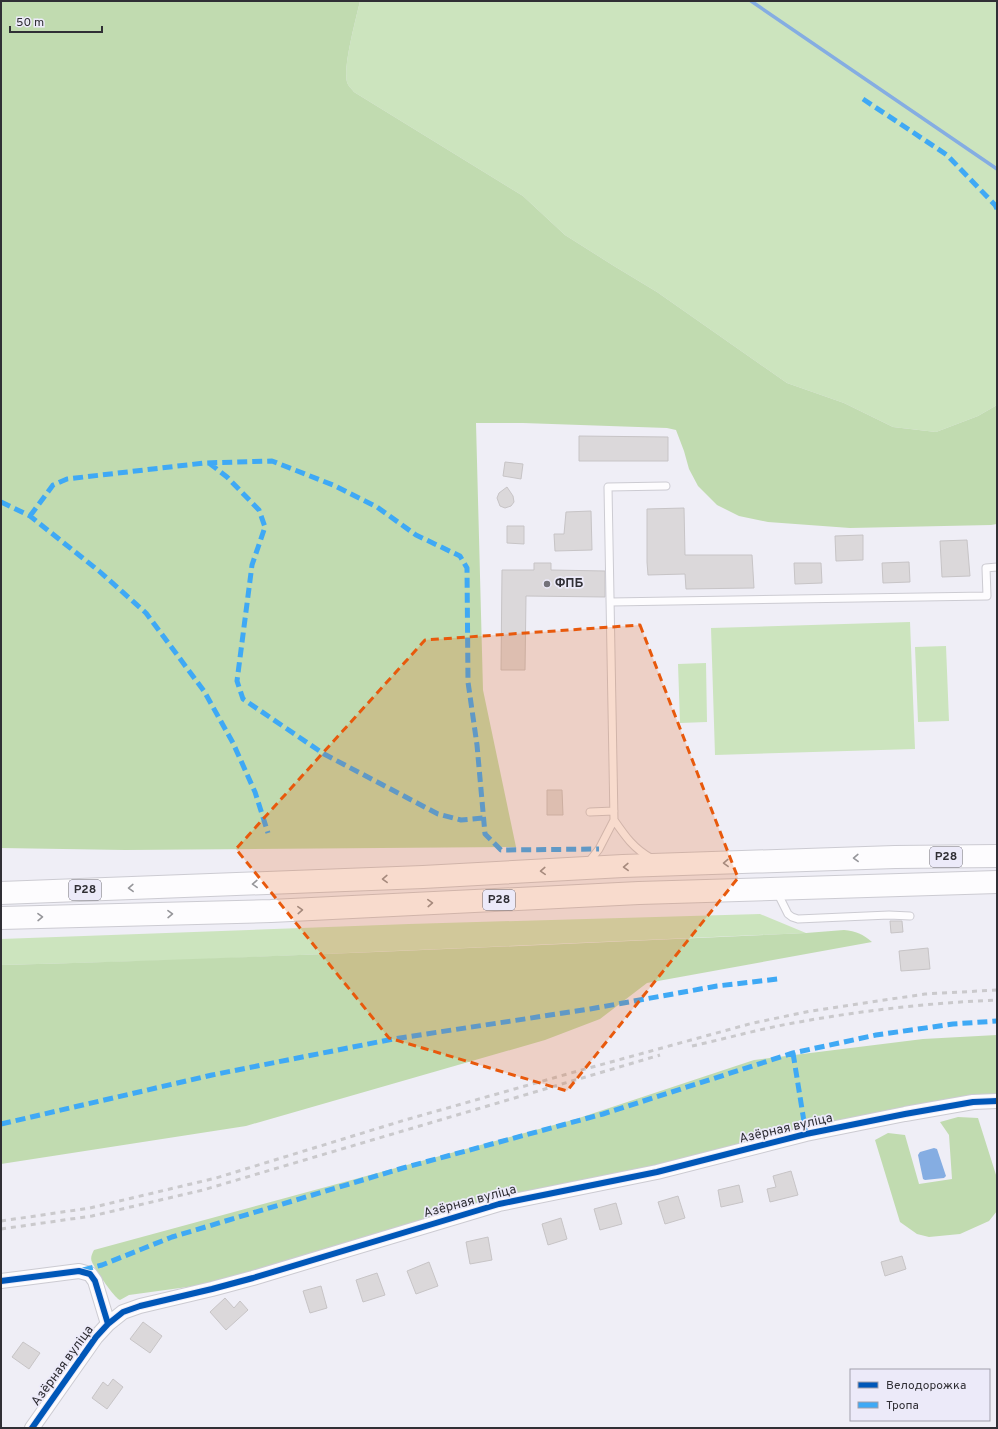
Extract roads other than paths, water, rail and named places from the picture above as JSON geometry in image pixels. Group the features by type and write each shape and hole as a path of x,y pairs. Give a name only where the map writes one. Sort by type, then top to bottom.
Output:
{"highway":[{"name":"Р28","path":"1,893 423,877 582,870 623,866 665,866 895,857 997,856"},
{"name":"Р28","path":"1,918 271,911 639,893 997,882"}],"street":[{"name":"Азёрная вуліца","path":"32,1428 96,1337 108,1324 123,1312 140,1306 253,1278 499,1204 657,1172 806,1134 973,1102 997,1101"},
{"path":"1,1280 79,1271 90,1274 95,1281 108,1324"}],"lane":[{"path":"582,870 599,849 614,820 608,487 666,486"},
{"path":"610,602 987,596 986,568 997,567"},
{"path":"590,812 614,811"},
{"path":"614,820 632,846 641,853 665,866"},
{"path":"775,888 792,918 889,915 910,916"}],"water":[{"path":"934,1148 937,1149 946,1176 944,1178 925,1180 923,1179 918,1155 920,1152"}],"waterway":[{"path":"751,1 997,169"}],"railway":[{"path":"1,1221 90,1208 216,1178 405,1120 753,1023 811,1011 925,994 997,990"},
{"path":"692,1046 776,1026 866,1011 918,1005 997,1000"},
{"path":"1,1229 92,1216 203,1190 660,1055"}],"place":[{"name":"ФПБ","path":"547,584"}]}
